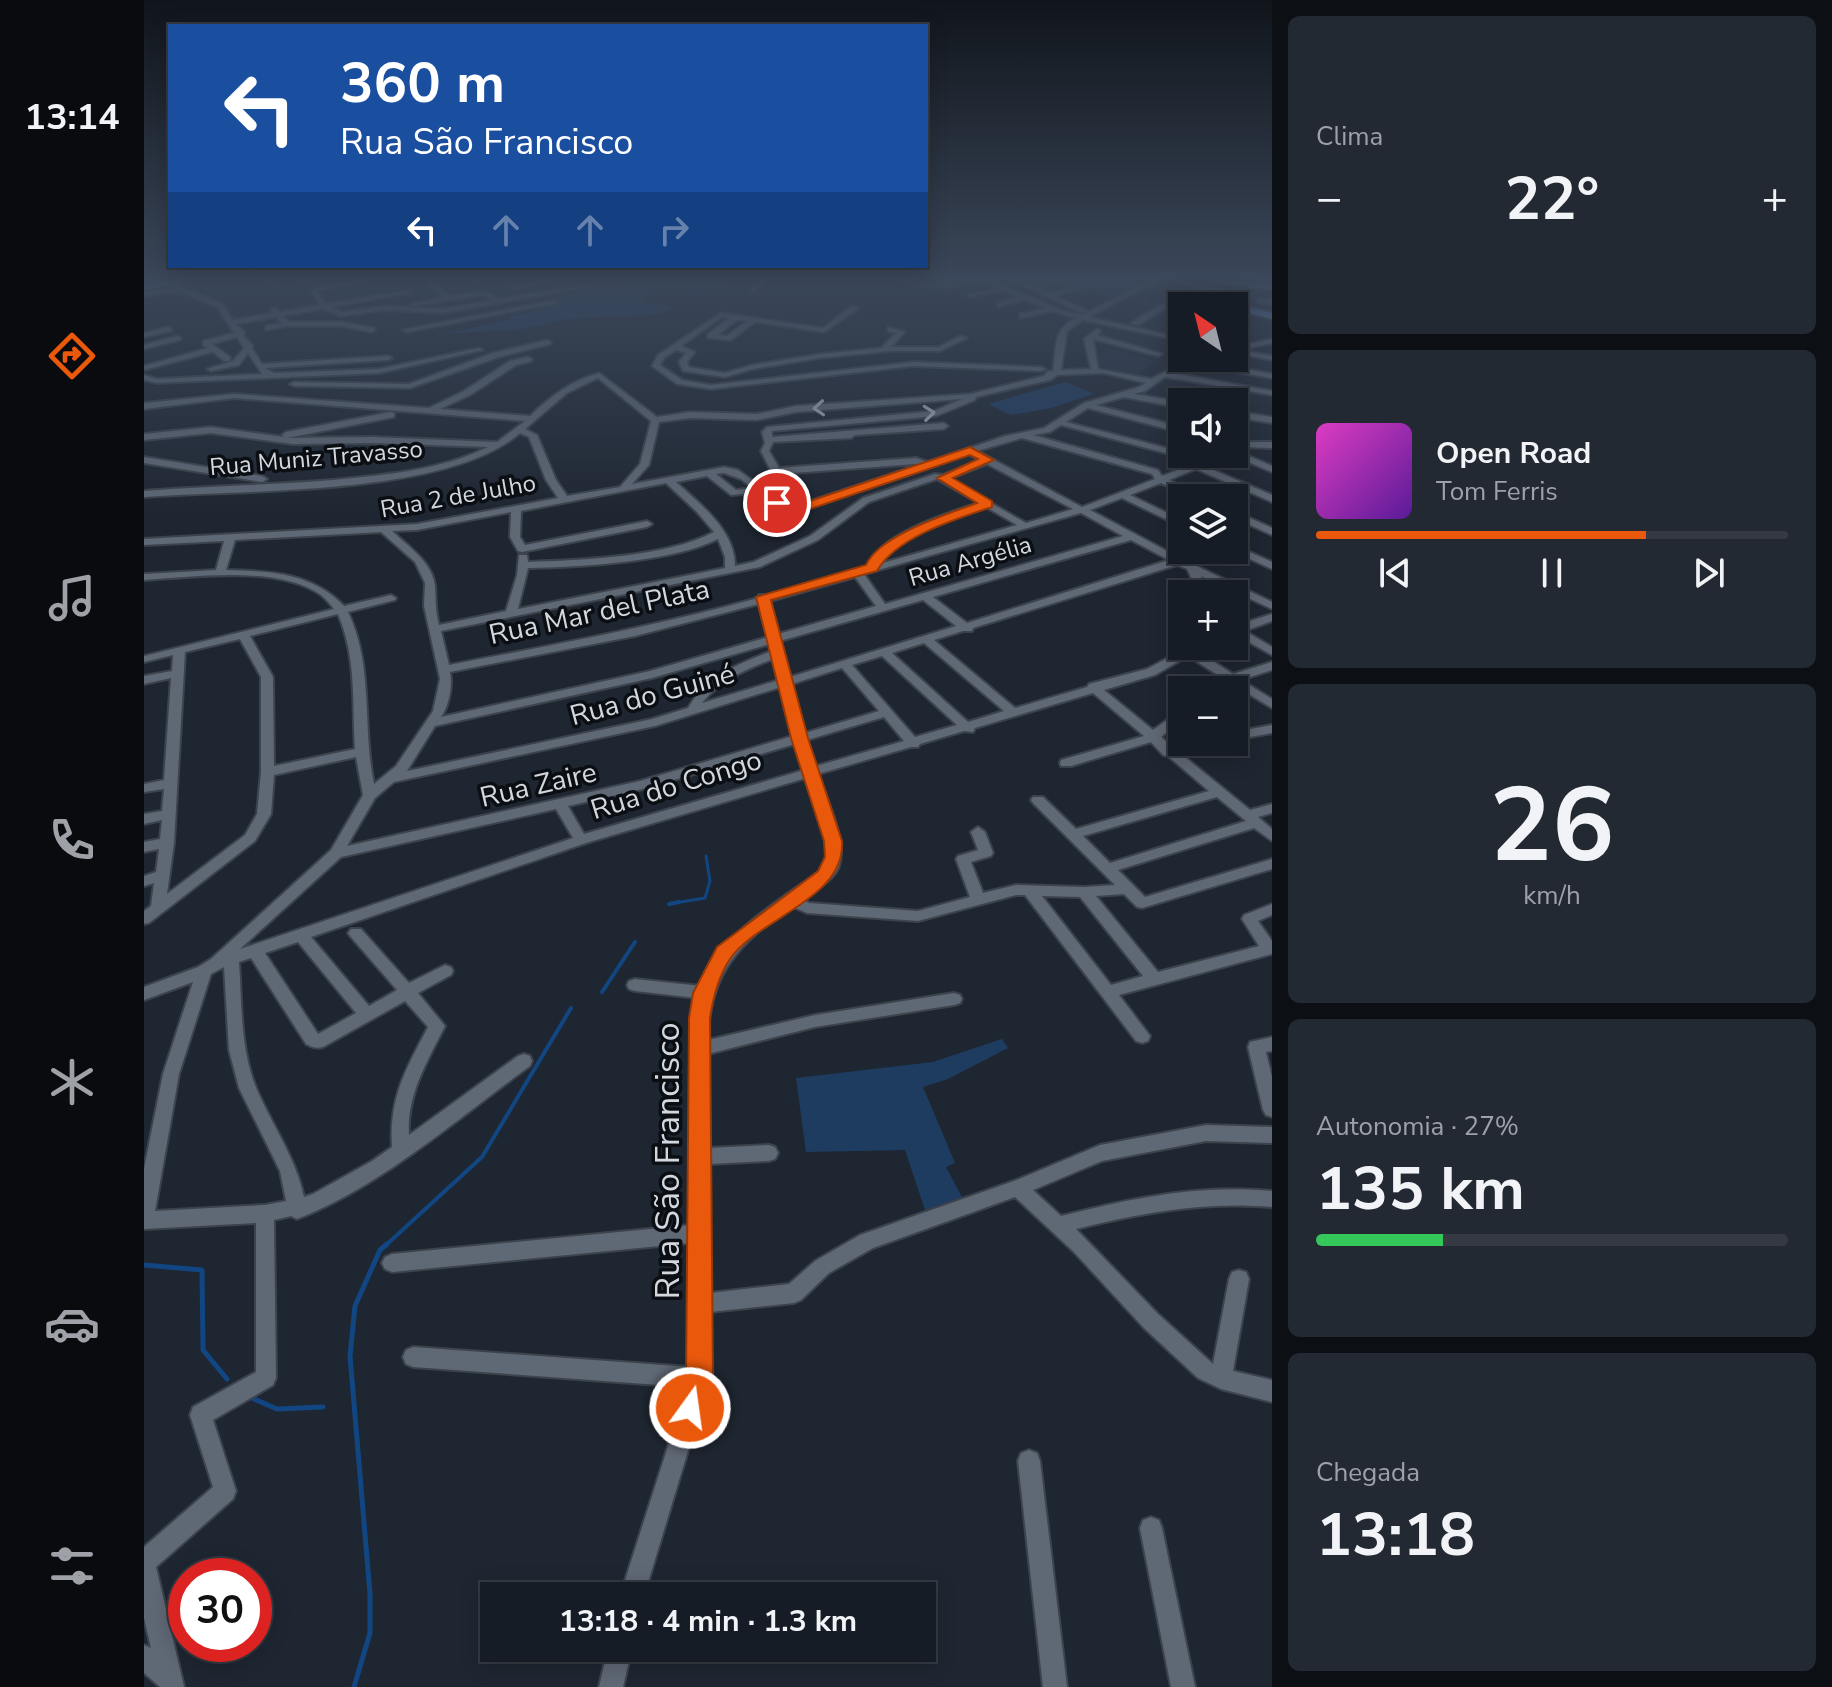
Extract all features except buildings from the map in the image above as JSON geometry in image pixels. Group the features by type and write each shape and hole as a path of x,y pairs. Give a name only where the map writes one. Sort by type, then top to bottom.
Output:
{"street":[{"path":"144,368 174,359"},
{"path":"177,359 186,364 231,359"},
{"path":"144,377 157,381 207,372 232,365 240,359"},
{"path":"257,359 272,376 294,384 407,386 485,359"},
{"path":"262,366 377,359"},
{"path":"207,372 272,376 374,372 440,359"},
{"path":"430,411 462,396 513,363 528,359"},
{"path":"659,359 657,368 680,382 711,387 913,364 1095,371 1153,382"},
{"path":"689,359 684,367 720,375 806,359"},
{"path":"1050,370 1054,359"},
{"path":"1092,359 1095,371"},
{"path":"776,471 765,451 769,440 767,431 795,424 936,413 1050,370"},
{"path":"1248,371 1272,376"},
{"path":"708,472 734,493 761,493 783,506 806,506 1062,423 1087,405 1153,382 1169,372"},
{"path":"1164,374 1272,393"},
{"name":"Rua Muniz Travasso","path":"144,494 410,472 468,459 522,431 560,391 599,375 655,420"},
{"path":"294,384 311,398 329,404"},
{"path":"1123,394 1168,402"},
{"path":"624,488 644,465 655,420 690,415 747,417 980,395"},
{"path":"144,406 218,396 534,419"},
{"path":"1087,405 1168,426"},
{"path":"270,438 413,410"},
{"path":"787,411 784,417 795,424"},
{"path":"1248,416 1272,420"},
{"path":"1062,423 1168,454"},
{"path":"769,440 944,426"},
{"path":"144,437 211,430 270,438 500,445"},
{"path":"522,431 533,435 551,480 563,498"},
{"path":"1021,435 1155,472 1160,479 1171,484"},
{"path":"1248,445 1272,445"},
{"path":"970,451 1168,556"},
{"path":"1248,458 1272,469"},
{"path":"144,460 281,484"},
{"path":"435,629 756,565 810,540 866,500 988,460"},
{"path":"776,471 916,461 927,466"},
{"name":"Rua Mar del Plata","path":"445,669 635,633 858,573 1022,524 1082,510 1190,468"},
{"path":"1209,468 1272,499"},
{"name":"Rua 2 de Julho","path":"144,542 385,530 728,470 738,473 761,493"},
{"path":"761,493 776,471"},
{"path":"939,477 1022,524"},
{"path":"667,479 719,534 731,552 730,571"},
{"path":"1123,495 1168,517"},
{"path":"872,568 876,557 928,525 987,504"},
{"path":"511,615 525,548 515,537 516,507"},
{"path":"1248,521 1272,532"},
{"path":"525,548 647,524"},
{"path":"385,530 424,568 430,583 428,599 445,669 445,691 432,723 391,778 370,795 336,853 217,965 171,1074 144,1218 297,1210 336,1193 524,1061"},
{"path":"523,565 564,564 685,548 707,543 719,534"},
{"name":"Rua Argélia","path":"775,638 1131,537"},
{"path":"220,574 230,539"},
{"path":"1248,555 1272,566"},
{"name":"Rua do Guiné","path":"391,778 563,744 692,711 784,681 968,629 1169,564"},
{"path":"1184,564 1272,606"},
{"path":"1191,568 1197,580"},
{"path":"858,573 882,607"},
{"path":"144,577 220,574 304,581 321,589 342,610 359,669 362,752 370,795"},
{"path":"923,595 968,629"},
{"name":"Rua São Francisco","path":"636,1582 700,1378 700,1049 704,993 724,953 825,875 834,857 833,841 800,738 763,597"},
{"path":"144,659 391,598"},
{"path":"1248,626 1272,617"},
{"path":"144,919 250,838 264,814 268,772 267,677 244,635"},
{"path":"1248,637 1272,652"},
{"path":"432,723 652,674 775,638"},
{"path":"928,641 1014,713"},
{"path":"144,645 173,652"},
{"path":"158,907 167,843 168,784 178,673 173,652"},
{"path":"692,711 701,695 735,671 778,653"},
{"path":"885,653 969,729"},
{"name":"Rua do Congo","path":"144,994 255,951 581,840 969,729 1093,687 1151,672 1173,660"},
{"path":"1209,660 1231,676"},
{"path":"845,664 914,744"},
{"path":"1240,676 1272,666"},
{"path":"144,680 178,673"},
{"path":"1093,687 1168,752"},
{"path":"1248,688 1272,704"},
{"name":"Rua Zaire","path":"336,853 667,779 886,713"},
{"path":"1066,763 1151,738 1168,724"},
{"path":"1248,733 1272,729"},
{"path":"268,772 362,752"},
{"path":"1173,756 1272,836"},
{"path":"144,788 168,784"},
{"path":"1072,835 1216,793"},
{"path":"1038,800 1140,902 1148,903 1272,864"},
{"path":"559,803 581,840"},
{"path":"1106,869 1251,819 1272,808"},
{"path":"144,819 167,815"},
{"path":"978,832 987,851 963,859 978,899"},
{"path":"144,847 167,843"},
{"path":"144,881 163,875"},
{"path":"791,900 807,908 901,916 932,914 1007,891 1125,889"},
{"path":"1029,890 1111,991 1142,1036"},
{"path":"1084,892 1154,979"},
{"path":"1111,991 1270,948 1249,919 1272,909"},
{"path":"356,933 437,1028 410,1078 399,1122 401,1149"},
{"path":"301,935 367,1015"},
{"path":"255,951 312,1039 317,1042 445,971"},
{"path":"217,965 248,1088 289,1171 297,1210"},
{"path":"635,985 704,993"},
{"path":"700,1049 815,1021 954,999"},
{"path":"1271,1106 1256,1047 1272,1044"},
{"path":"700,1304 794,1293 822,1267 867,1241 1018,1188 1100,1153 1206,1133 1272,1135"},
{"path":"701,1156 769,1153"},
{"path":"1018,1188 1186,1355 1221,1379 1272,1391"},
{"path":"1058,1225 1108,1213 1218,1196 1272,1199"},
{"path":"171,1682 144,1564 225,1491 201,1415 263,1381 267,1375 265,1214"},
{"path":"392,1263 701,1233"},
{"path":"1221,1379 1239,1279"},
{"path":"413,1357 700,1378"},
{"path":"1029,1461 1055,1687"},
{"path":"1151,1528 1183,1687"},
{"path":"144,1657 171,1682"},
{"path":"611,1687 617,1662"}],"shaded area":[{"path":"1094,359 1155,361 1135,376 1097,365"},
{"path":"1066,382 1094,394 1051,408 1011,415 988,404"},
{"path":"1002,1039 1008,1048 948,1079 923,1087 955,1163 946,1167 963,1199 925,1210 905,1150 806,1152 796,1078 933,1062"}],"waterway":[{"path":"679,902 669,904 705,898 710,881 706,856"},
{"path":"602,992 635,942"},
{"path":"385,1246 482,1157 571,1008"},
{"path":"354,1687 370,1633 370,1594 350,1356 355,1306 380,1250 387,1244"},
{"path":"144,1265 202,1270 203,1350 227,1379"},
{"path":"247,1396 277,1409 323,1407"}],"route":[{"path":"690,1408 700,1378 700,1018 704,993 713,969 724,953 825,875 834,857 833,841 800,738 763,597 872,568 871,563 876,557 928,525 987,504 943,478 988,460 970,451 806,506 777,503"}]}
